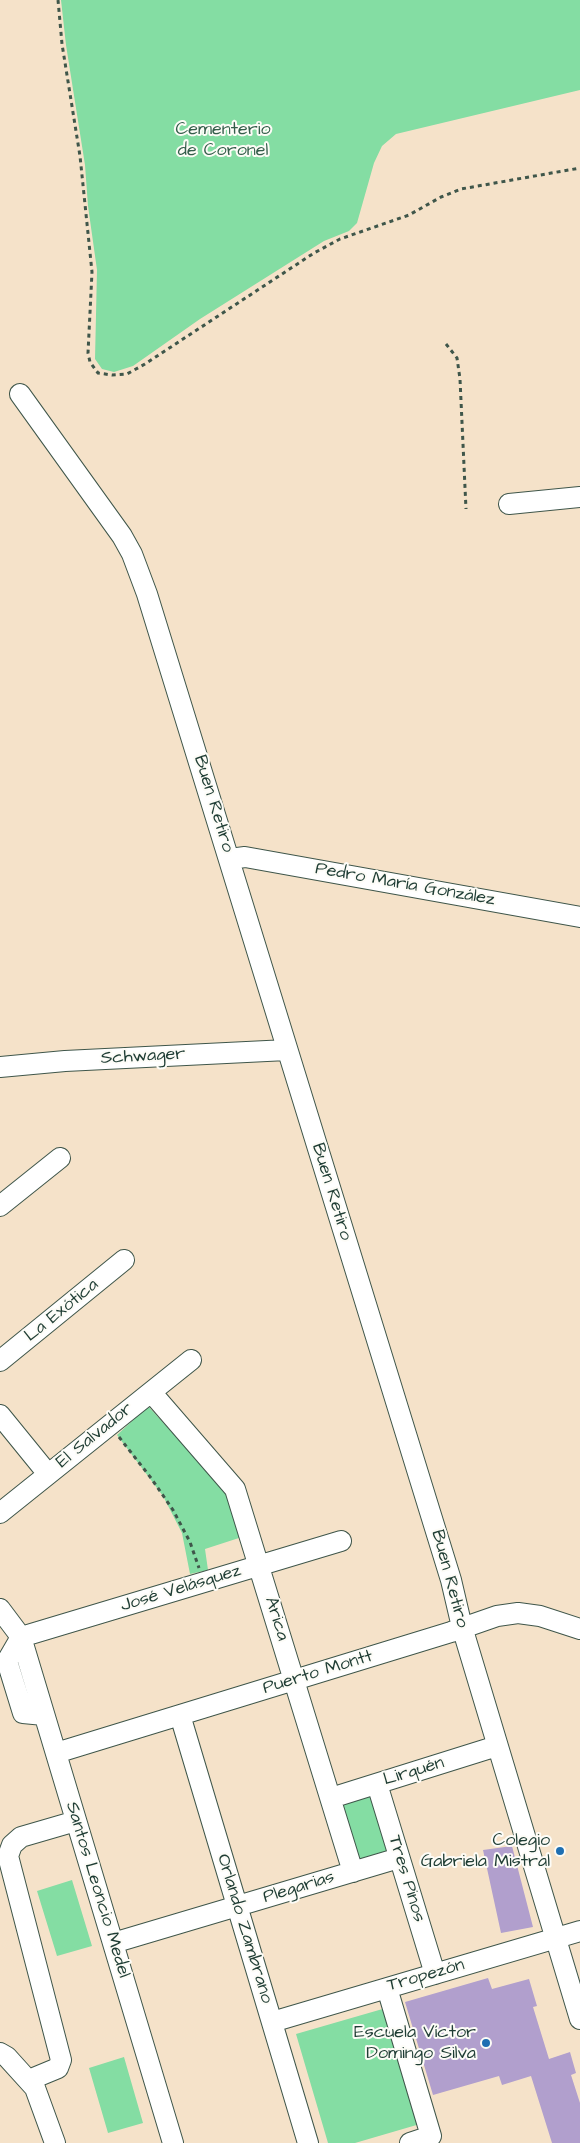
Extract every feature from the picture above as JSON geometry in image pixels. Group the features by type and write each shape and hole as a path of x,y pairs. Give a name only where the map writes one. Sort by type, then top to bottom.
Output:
{"street":[{"name":"Buen Retiro","path":"20,394 110,518 132,554 161,635 448,1570 462,1627 580,2019"},
{"path":"509,504 580,498"},
{"name":"Pedro María González","path":"230,859 245,857 580,916"},
{"name":"Schwager","path":"0,1067 65,1061 287,1050"},
{"path":"0,1206 60,1158"},
{"name":"La Exótica","path":"0,1361 124,1260"},
{"name":"El Salvador","path":"0,1513 191,1360"},
{"name":"Arica","path":"151,1392 235,1489 353,1872"},
{"path":"0,1415 48,1474"},
{"name":"José Velásquez","path":"21,1637 341,1541"},
{"path":"0,1609 21,1637"},
{"name":"Puerto Montt","path":"56,1752 451,1632 497,1616 518,1613 553,1619 580,1629"},
{"name":"Santos Leoncio Medel","path":"21,1637 173,2143"},
{"name":"Orlando Zambrano","path":"180,1715 308,2143"},
{"name":"Lirquén","path":"331,1798 497,1746"},
{"name":"Tres Pinos","path":"377,1784 435,1974"},
{"path":"29,2080 58,2068 61,2060 8,1856 12,1845 22,1837 76,1821"},
{"name":"Plegarias","path":"113,1943 399,1858"},
{"name":"Tropezón","path":"272,2022 580,1931"},
{"path":"387,1988 431,2136 410,2143"},
{"path":"1,2053 29,2080 39,2095 56,2143"}],"path":[{"path":"58,0 62,44 80,156 92,272 88,353 90,362 98,373 112,375 127,374 314,253 340,239 409,215 460,189 580,168"},
{"path":"446,344 456,358 460,378 464,424 466,509"},
{"path":"110,1425 173,1510 190,1542 204,1582"}],"green space":[{"name":"Cementerio de Coronel","path":"61,0 580,0 580,90 396,134 382,146 374,163 357,223 349,231 324,241 200,319 133,366 114,372 102,369 95,359 97,270 88,206 85,165 66,45"},
{"path":"148,1406 230,1496 242,1537 205,1549 208,1570 190,1574 182,1533 163,1496 117,1435"},
{"path":"370,1790 393,1851 359,1866 339,1800"},
{"path":"72,1880 92,1946 57,1956 37,1891"},
{"path":"386,2008 420,2124 355,2143 328,2143 296,2034"},
{"path":"124,2057 143,2123 108,2133 89,2068"}],"building":[{"path":"512,1846 533,1927 501,1933 483,1850"},
{"path":"488,1978 492,1989 529,1979 537,2006 533,2007 549,2059 570,2052 576,2073 571,2075 580,2103 580,2143 552,2143 531,2076 502,2085 499,2076 433,2095 405,2002"}],"place":[{"name":"Colegio Gabriela Mistral","path":"560,1851"},
{"name":"Escuela Víctor Domingo Silva","path":"486,2043"}]}
